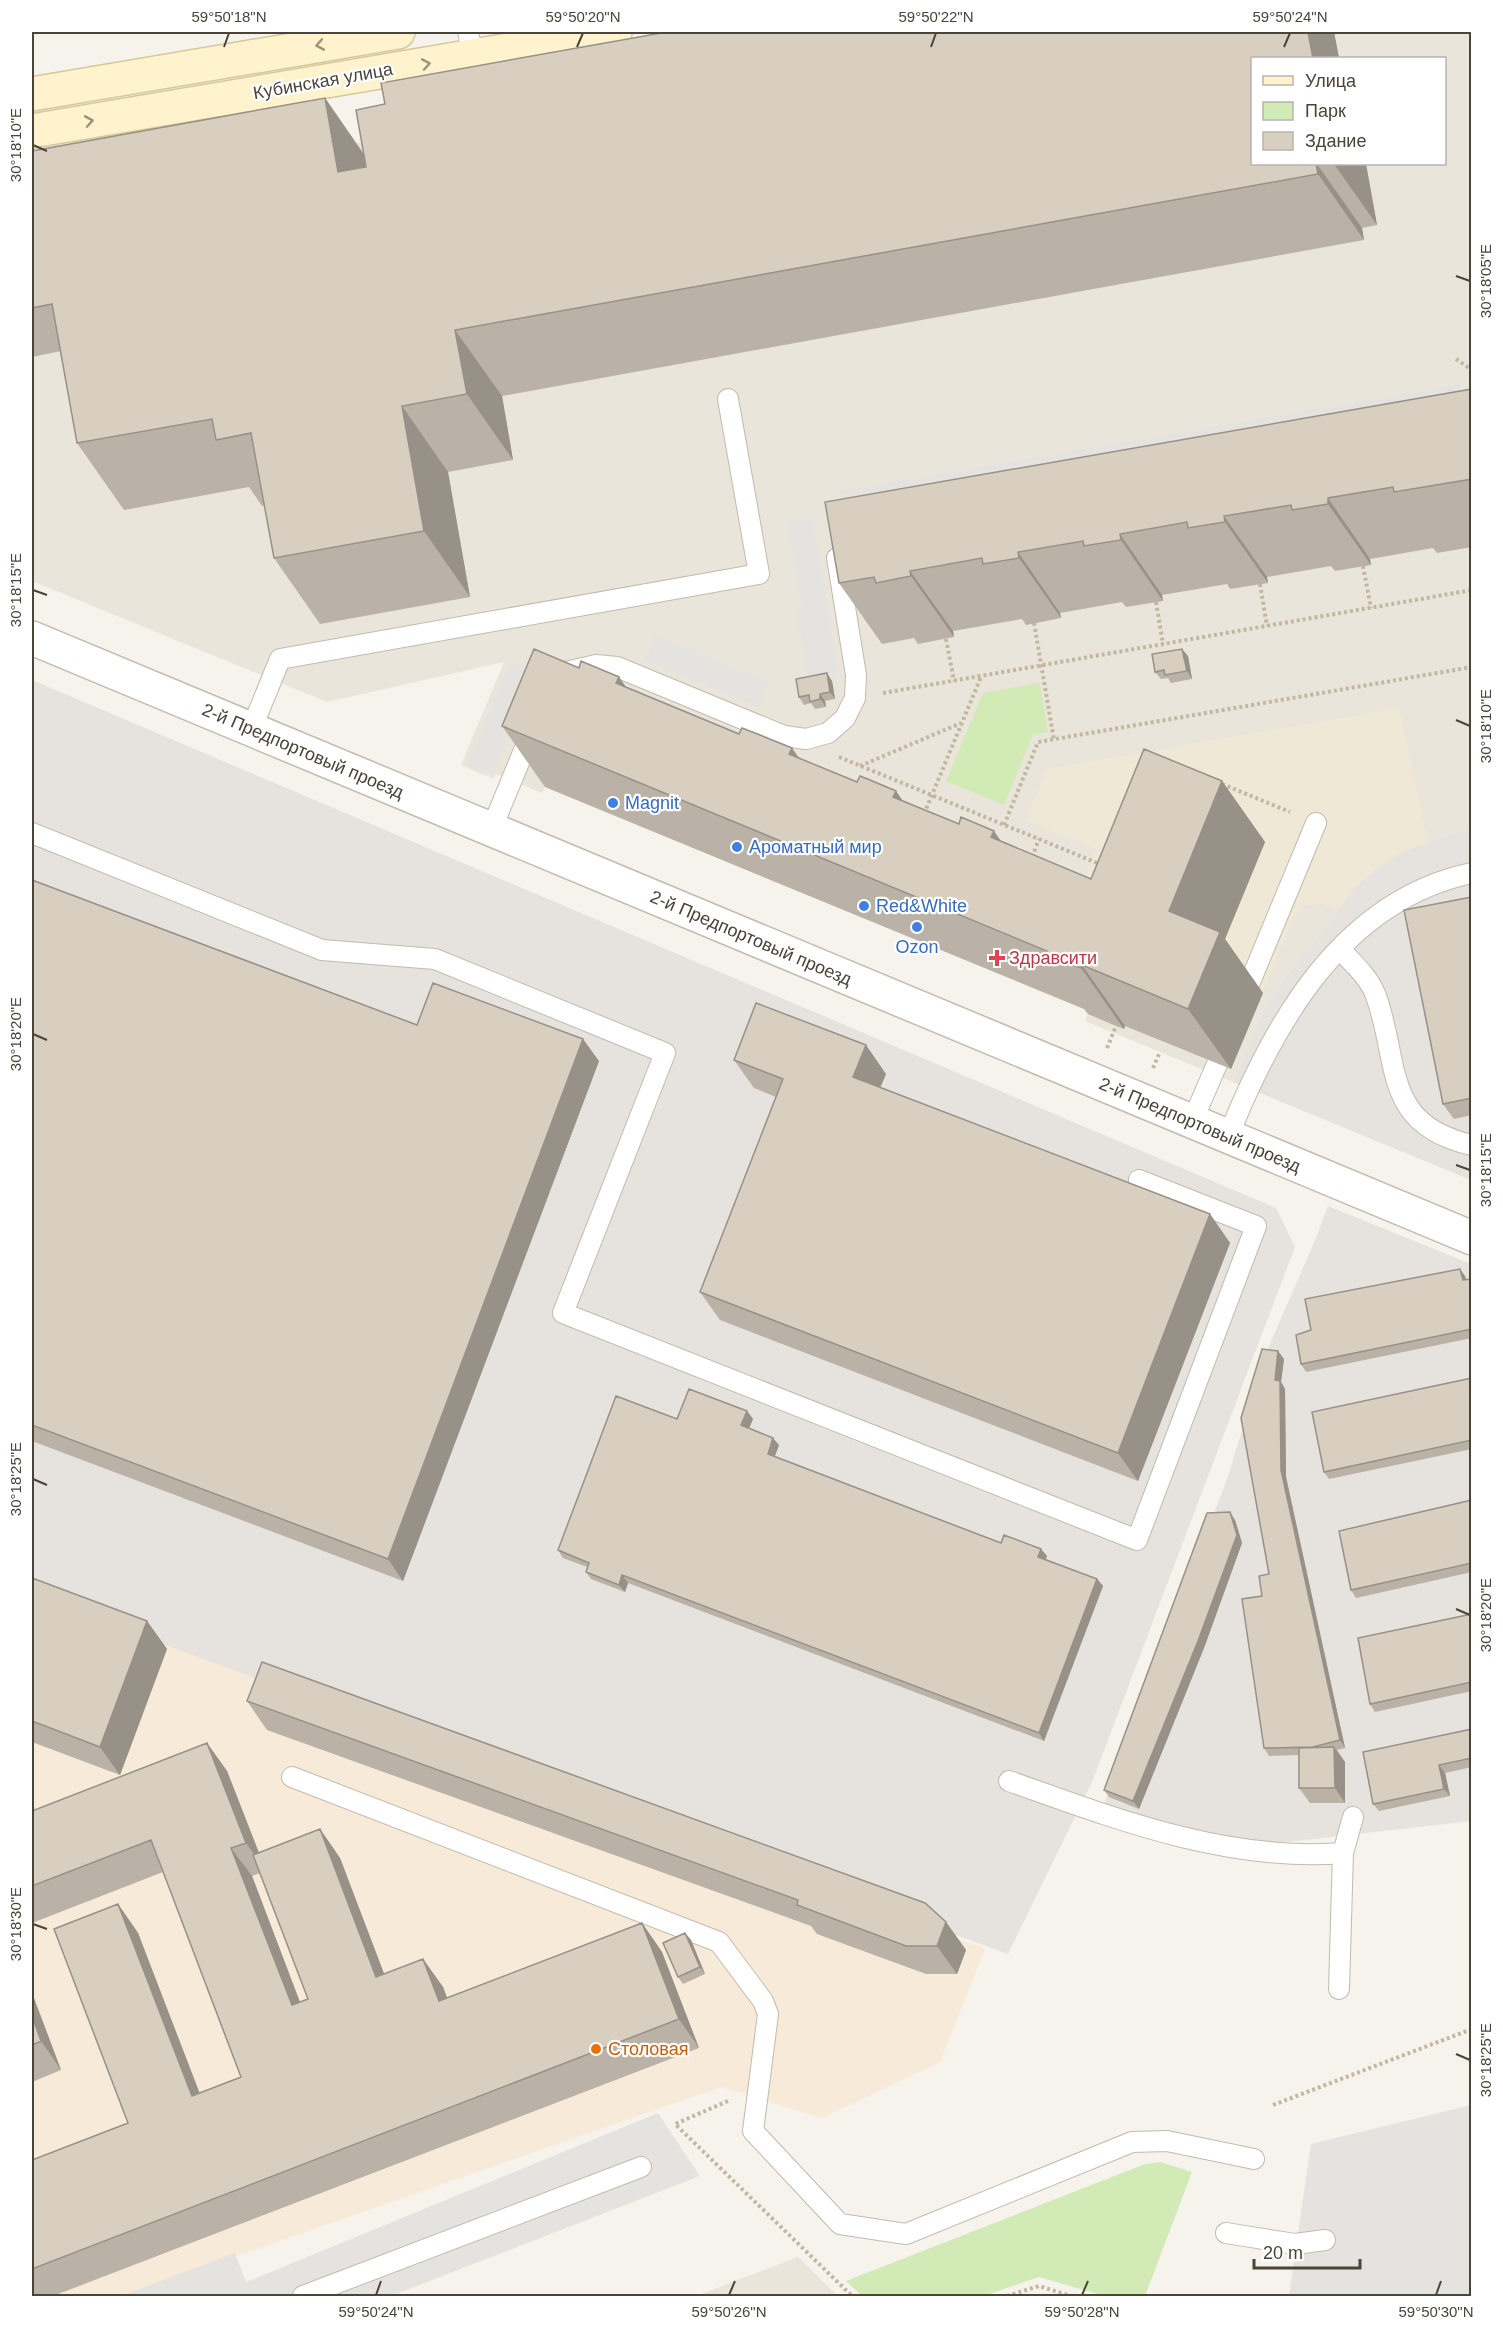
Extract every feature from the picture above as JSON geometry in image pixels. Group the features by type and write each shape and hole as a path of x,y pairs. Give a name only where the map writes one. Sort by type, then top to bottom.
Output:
{"main road":[{"name":"Кубинская улица","path":"32,93 398,32"},
{"name":"Кубинская улица","path":"32,131 471,44 615,32"}],"street":[{"name":"2-й Предпортовый проезд","path":"32,638 1472,1238"}],"lane":[{"path":"251,730 279,660 759,574 728,399"},
{"path":"550,686 568,671 596,664 617,667 784,736 806,739 828,733 845,718 855,698 856,675 837,564 839,544 844,536"},
{"path":"491,830 537,717"},
{"path":"1248,987 1316,823"},
{"path":"32,833 322,950 435,959 664,1053 563,1313 1137,1540 1256,1226 1139,1180"},
{"path":"1228,1137 1248,1088 1285,1017 1318,970 1359,928 1403,899 1454,877 1472,873"},
{"path":"1339,949 1359,968 1375,994 1395,1080 1406,1104 1424,1124 1450,1140 1472,1145"},
{"path":"1192,1122 1216,1064"},
{"path":"292,1777 719,1942 763,2001 768,2014 753,2131 840,2224 906,2234 1132,2142 1167,2141 1254,2159"},
{"path":"1009,1781 1145,1829 1210,1844 1266,1852 1318,1855 1343,1853"},
{"path":"1339,1989 1343,1853 1353,1818"},
{"path":"303,2296 641,2167"},
{"path":"1226,2233 1295,2244 1325,2240"}],"path":[{"path":"1456,359 1472,370"},
{"path":"1363,566 1371,608"},
{"path":"1260,584 1267,626"},
{"path":"855,698 1472,591"},
{"path":"1156,602 1163,644"},
{"path":"1034,623 1054,740"},
{"path":"946,639 954,681"},
{"path":"1004,825 1038,742 1472,667"},
{"path":"921,823 981,676"},
{"path":"860,766 962,723"},
{"path":"806,739 816,748 1112,869"},
{"path":"1217,782 1316,823"},
{"path":"1028,867 1039,840"},
{"path":"1104,1054 1116,1026"},
{"path":"1150,1074 1160,1052"},
{"path":"1273,2105 1472,2029"},
{"path":"759,2087 675,2124 852,2296"},
{"path":"1007,2296 1039,2286 1071,2296"}],"shaded area":[{"path":"978,32 1471,32 1471,829 1428,842 1355,888 1267,1001 1233,1082 1085,1021 1089,1011 545,787 542,793 496,774 493,779 461,765 504,662 327,702 32,581 32,201"},
{"path":"1460,384 1463,398 842,504 840,491"},
{"path":"812,516 839,676 808,681 796,608 802,606 787,521"},
{"path":"656,635 769,682 759,707 645,660"},
{"path":"510,661 536,672 493,774 468,764"},
{"path":"32,680 1276,1208 1295,1247 1092,1782 1008,1954 32,1596"},
{"path":"1399,708 1428,842 1401,853 1376,869 1355,888 1337,911 1322,904 1305,905 1294,917 1263,993 1070,913 1097,849 1026,820 1047,769"},
{"path":"1471,829 1471,1180 1233,1082 1267,1001 1355,888 1376,869 1401,853 1449,834"},
{"path":"1328,1206 1471,1264 1471,1821 1269,1844 1202,1834 1104,1804 1226,1482 1266,1353"},
{"path":"32,1592 985,1949 940,2062 822,2118 721,2087 122,2296 32,2296"},
{"path":"1471,2105 1471,2296 1289,2296 1311,2144"},
{"path":"658,2113 700,2176 391,2296 121,2296 235,2253 246,2282"},
{"path":"798,2257 838,2296 696,2296"}],"green space":[{"path":"1040,683 1048,732 1033,735 1004,805 946,781 983,693"},
{"path":"1160,2162 1192,2172 1145,2296 1104,2296 1039,2277 983,2296 862,2296 846,2281 1145,2164"}],"building":[{"path":"667,32 1308,32 1313,57 1251,57 1251,165 1316,165 1318,174 455,330 467,394 402,406 424,531 274,558 251,433 216,440 212,419 77,443 52,304 32,308 32,151 325,98 338,172 366,167 356,110 385,104 381,83"},
{"path":"1472,389 1472,479 1394,492 1393,487 1328,498 1328,504 1292,510 1291,505 1224,516 1225,522 1188,528 1187,522 1120,534 1121,540 1084,546 1083,541 1018,552 1019,558 983,564 982,558 910,571 911,576 876,583 874,577 839,583 825,502"},
{"path":"534,649 579,668 581,661 619,677 616,683 739,734 742,728 792,748 789,754 857,782 860,776 870,780 896,791 893,797 959,824 961,817 994,831 991,837 1091,879 1144,749 1222,781 1169,911 1220,932 1188,1009 1082,965 1081,968 1045,954 1047,951 502,726"},
{"path":"1182,649 1187,671 1165,675 1164,670 1155,672 1152,654"},
{"path":"827,673 830,692 820,694 820,699 810,702 809,695 799,697 796,679"},
{"path":"32,880 417,1025 433,983 583,1039 388,1559 32,1425"},
{"path":"1472,897 1472,1098 1443,1104 1404,910"},
{"path":"756,1003 866,1045 853,1077 1210,1214 1118,1453 700,1292 783,1079 734,1060"},
{"path":"1460,1269 1463,1280 1472,1279 1472,1329 1301,1364 1296,1335 1311,1330 1305,1299"},
{"path":"1262,1349 1278,1351 1275,1380 1280,1381 1281,1470 1340,1740 1313,1747 1264,1748 1242,1599 1262,1596 1259,1576 1269,1574 1241,1418"},
{"path":"1472,1378 1472,1440 1324,1472 1312,1412"},
{"path":"689,1389 747,1411 741,1425 773,1438 768,1454 1001,1543 1004,1535 1041,1549 1038,1557 1097,1579 1039,1733 622,1575 619,1585 586,1572 589,1563 558,1550 616,1396 677,1419"},
{"path":"1472,1500 1472,1563 1351,1590 1339,1531"},
{"path":"1230,1512 1237,1535 1198,1641 1133,1801 1104,1790 1207,1513"},
{"path":"32,1578 147,1621 100,1747 32,1721"},
{"path":"1472,1614 1472,1682 1370,1704 1358,1638"},
{"path":"262,1662 925,1903 946,1922 937,1946 906,1946 797,1905 798,1900 247,1701"},
{"path":"1472,1729 1472,1758 1439,1765 1444,1789 1373,1804 1363,1752"},
{"path":"207,1743 246,1843 231,1848 292,2005 308,1999 253,1855 320,1829 376,1977 423,1959 439,2001 642,1923 679,2019 32,2269 32,2160 128,2123 54,1929 118,1904 192,2096 241,2077 151,1840 32,1886 32,1811"},
{"path":"1334,1747 1335,1788 1299,1788 1299,1748"},
{"path":"685,1933 700,1967 678,1977 663,1943"},
{"path":"32,2016 41,2041 32,2045"}],"place":[{"name":"Magnit","path":"613,803"},
{"name":"Ароматный мир","path":"737,847"},
{"name":"Red&White","path":"864,906"},
{"name":"Ozon","path":"917,927"},
{"name":"Здравсити","path":"997,958"},
{"name":"Столовая","path":"596,2049"}]}
